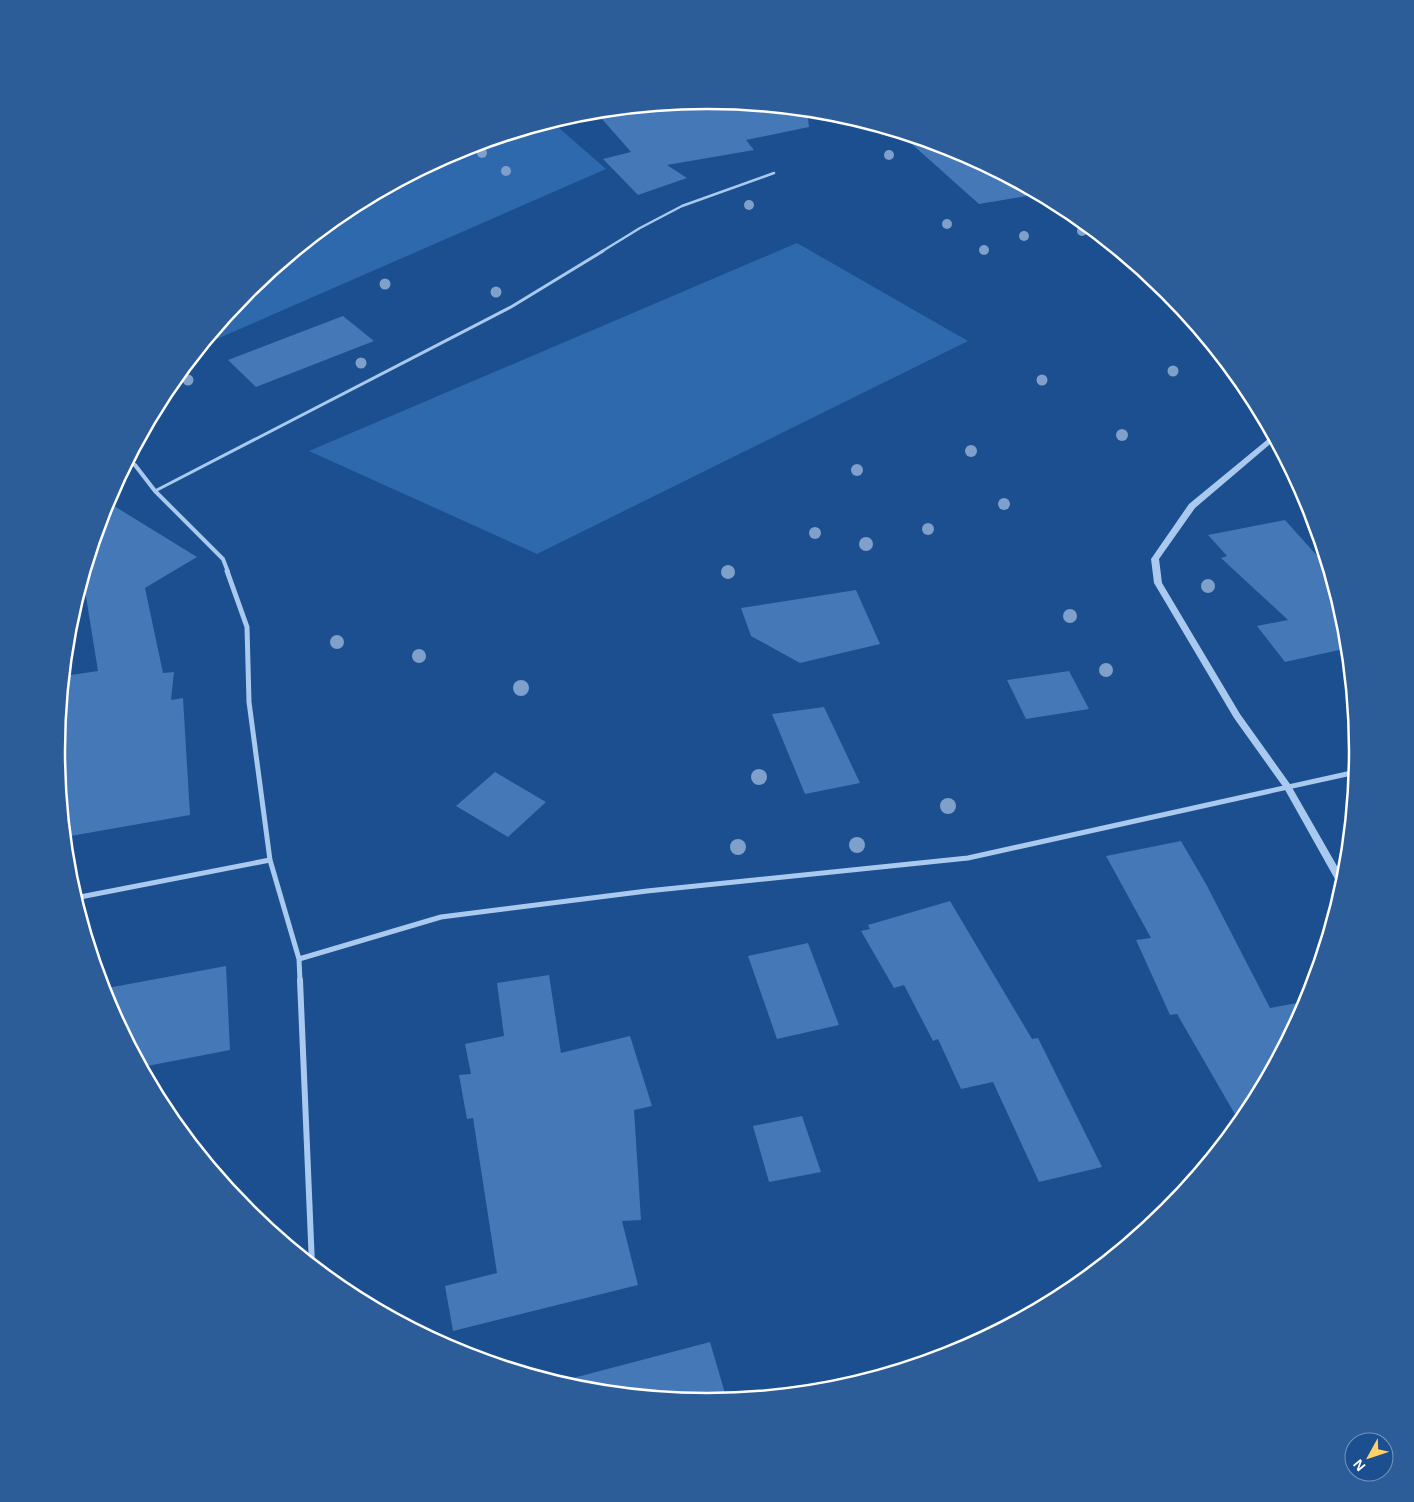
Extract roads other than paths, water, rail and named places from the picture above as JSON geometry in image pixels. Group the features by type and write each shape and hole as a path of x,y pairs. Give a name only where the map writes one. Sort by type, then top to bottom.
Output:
{"street":[{"path":"1269,441 1192,506 1155,559 1158,584 1237,716 1287,786 1337,875"},
{"path":"132,466 135,465 155,492 223,559 247,627 249,702 270,860 299,959 312,1256"},
{"path":"299,959 441,917 647,891 968,858 1348,774"},
{"path":"82,897 270,860"}],"lane":[{"path":"155,492 511,307 640,228 682,206 774,172"}]}
